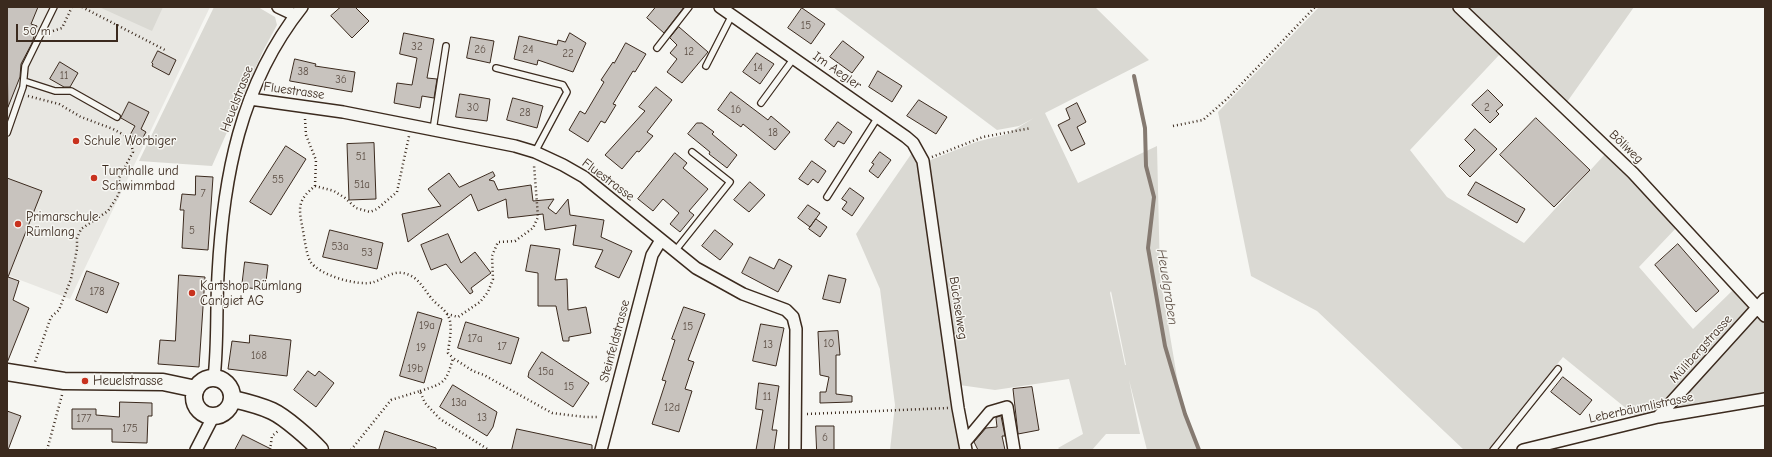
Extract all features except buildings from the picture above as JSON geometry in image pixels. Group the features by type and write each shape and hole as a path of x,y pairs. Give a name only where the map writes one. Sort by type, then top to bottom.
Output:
{"street":[{"path":"278,7 298,11"},
{"name":"Im Aegler","path":"720,7 878,116 913,143 923,165"},
{"name":"Böliweg","path":"1459,7 1633,173 1761,312"},
{"name":"Heuelstrasse","path":"214,378 218,274 226,197 235,146 250,99 266,62 298,11"},
{"name":"Fluestrasse","path":"250,99 305,106 515,146 535,152 584,177 696,268 743,294 786,310 793,318 796,329 795,450"},
{"name":"Büchselweg","path":"923,165 958,408 966,446"},
{"name":"Steinfeldstrasse","path":"601,450 652,255 661,240"},
{"name":"Mülibergstrasse","path":"1658,417 1761,312 1765,299"},
{"path":"7,372 64,381 163,382 196,389"},
{"path":"214,378 224,381 228,385 231,389 233,399 229,409 225,413 213,417 206,416 197,408 194,397 196,389 203,381 214,378"},
{"name":"Leberbäumlistrasse","path":"1523,450 1658,417 1765,398"},
{"path":"233,399 273,411 314,443 320,450"},
{"path":"966,446 990,412 1007,407 1014,450"},
{"path":"196,450 213,417"}],"lane":[{"path":"7,133 21,95 25,66 54,7"},
{"path":"657,48 689,7"},
{"path":"706,66 732,16"},
{"path":"433,130 446,46"},
{"path":"761,103 794,58"},
{"path":"496,68 563,85 567,92 535,152"},
{"path":"24,81 55,91 71,91 117,117"},
{"path":"827,197 878,116"},
{"path":"675,252 730,182 692,152"},
{"path":"1493,450 1558,369"}],"path":[{"path":"64,25 72,7"},
{"path":"82,7 167,51"},
{"path":"1173,126 1203,120 1228,98 1315,7"},
{"path":"21,95 59,104 81,117 113,129 124,135 131,143 133,152 119,178 119,194 108,211 81,229 77,238 77,249 71,280 59,310 51,318 34,364"},
{"path":"305,106 306,135 316,160 315,186 304,196 299,210 310,261 318,270 338,278 360,283 374,282 387,276 403,273 420,281 432,300 447,314 451,325 448,353 453,358 473,371 484,374 552,413 610,418"},
{"path":"315,186 334,191 356,208 370,212 377,210 397,192 410,125"},
{"path":"923,165 983,137 1031,128"},
{"path":"447,314 458,317 480,302 488,292 493,279 492,256 498,242 515,240 533,228 538,217 534,163 535,152"},
{"path":"351,450 391,400 438,385 448,377 453,358"},
{"path":"420,391 425,403 440,419 489,450"},
{"path":"47,450 63,393"},
{"path":"796,414 958,408"},
{"path":"270,450 272,436 278,430"}],"shaded area":[{"name":"Schule Worbiger","path":"7,7 210,7 70,299 7,275"},
{"path":"99,7 163,7 152,31"},
{"path":"214,7 258,7 275,17 277,25 263,51 212,166 139,161"},
{"path":"833,7 1095,7 1149,60 1045,113 1078,183 1157,146 1160,276 1182,407 1199,450 1147,450 1129,380 1140,434 1106,434 1092,450 1060,450 1058,448 1083,434 1069,379 995,390 952,384 963,450 890,450 895,405 880,289 856,234 914,150 928,161 976,142 1007,134 1034,118 1019,126 997,130","holes":["1111,291 1126,365 1110,293"]},
{"path":"1319,7 1454,7 1501,53 1410,150 1447,197 1524,243 1606,153 1677,227 1639,267 1693,329 1733,290 1765,319 1765,396 1638,418 1563,357 1488,450 1464,450 1317,311 1251,276 1218,112"},
{"path":"1466,7 1634,7 1567,102"}],"waterway":[{"name":"Heuelgraben","path":"1134,76 1145,128 1146,166 1154,197 1148,248 1165,346 1185,414 1199,450"}],"place":[{"name":"Schule Worbiger","path":"76,141"},
{"name":"Turnhalle und Schwimmbad","path":"94,178"},
{"name":"Primarschule Rümlang","path":"18,224"},
{"name":"Kartshop Rümlang Carigiet AG","path":"192,293"},
{"name":"Heuelstrasse","path":"85,381"}]}
